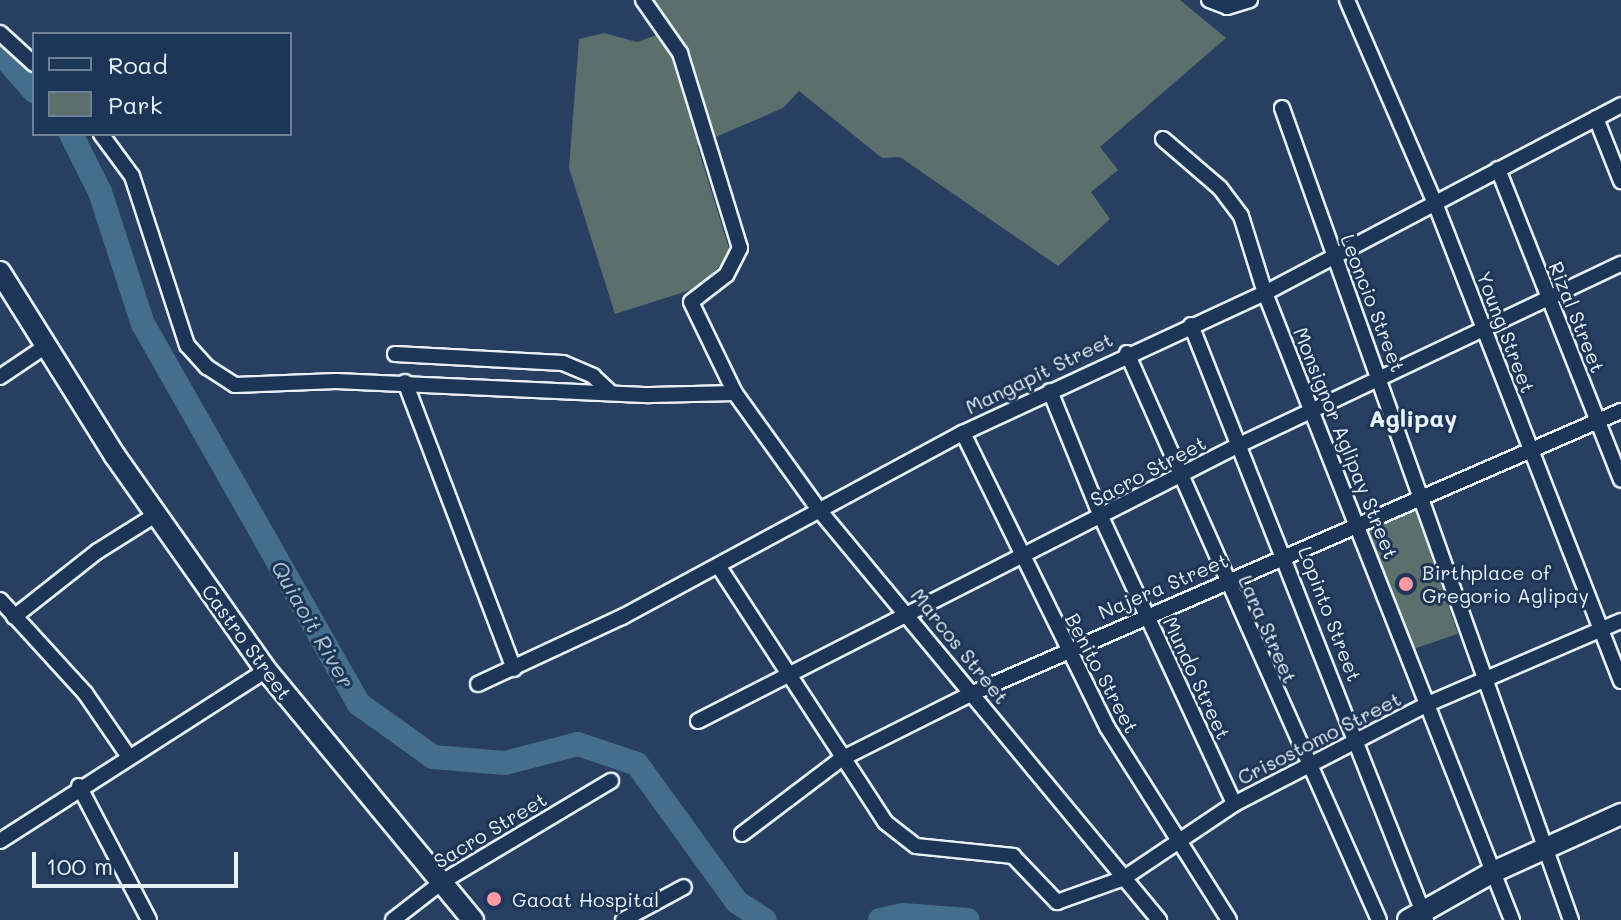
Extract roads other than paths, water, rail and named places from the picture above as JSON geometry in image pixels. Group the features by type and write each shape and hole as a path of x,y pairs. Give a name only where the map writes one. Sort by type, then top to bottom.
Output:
{"main road":[{"name":"Castro Street","path":"0,272 157,514 266,670 473,920"},
{"path":"1419,917 1491,873 1621,814"}],"street":[{"name":"Marcos Street","path":"643,0 680,53 740,248 726,275 691,302 735,393 819,510 909,613 1159,920"},
{"path":"1209,0 1227,7 1250,0"},
{"name":"Young Street","path":"1347,0 1435,203 1532,450 1598,630 1621,681"},
{"path":"0,33 32,62"},
{"name":"Mangapit Street","path":"478,684 719,567 963,433 1127,353 1265,293 1621,105"},
{"name":"Leoncio Street","path":"1282,108 1334,258 1381,377 1542,850 1571,920"},
{"path":"1596,118 1621,181"},
{"path":"102,136 132,176 187,345 207,367 235,385 405,382 611,393 735,393"},
{"name":"Monsignor Aglipay Street","path":"1163,139 1232,201 1265,293 1512,920"},
{"name":"Rizal Street","path":"1498,169 1546,297 1621,480"},
{"name":"Sacro Street","path":"698,721 1022,556 1102,519 1237,446 1621,264"},
{"name":"Lopinto Street","path":"1191,325 1357,740 1419,917"},
{"path":"0,377 46,346"},
{"name":"Lara Street","path":"1127,353 1308,769 1379,920"},
{"path":"395,354 563,363 593,376 611,393"},
{"path":"405,382 514,669"},
{"name":"Mundo Street","path":"1050,391 1102,519 1234,804"},
{"name":"Najera Street","path":"742,834 841,759 973,693 1065,649 1621,411"},
{"name":"Benito Street","path":"963,433 1065,649 1175,839 1229,920"},
{"path":"14,617 98,551 157,514"},
{"path":"719,567 841,759"},
{"path":"0,600 85,693 129,757"},
{"name":"Crisostomo Street","path":"841,759 868,803 916,846 1013,856 1047,896 1057,902 1124,878 1175,839 1234,804 1308,769 1428,704 1621,621"},
{"path":"0,841 79,786 266,670"},
{"name":"Sacro Street","path":"393,920 442,882 611,781"},
{"path":"79,786 149,920"},
{"path":"623,920 684,887"}],"waterway":[{"name":"Quiaoit River","path":"0,52 32,89"},
{"name":"Quiaoit River","path":"72,136 100,192 143,324 359,704 433,757 505,763 578,744 637,764 737,902 765,920"},
{"name":"Quiaoit River","path":"880,920 903,915 968,920"}],"place":[{"name":"Birthplace of Gregorio Aglipay","path":"1406,584"},
{"name":"Gaoat Hospital","path":"494,899"}],"district":[{"name":"Aglipay","path":"1413,418"}]}
